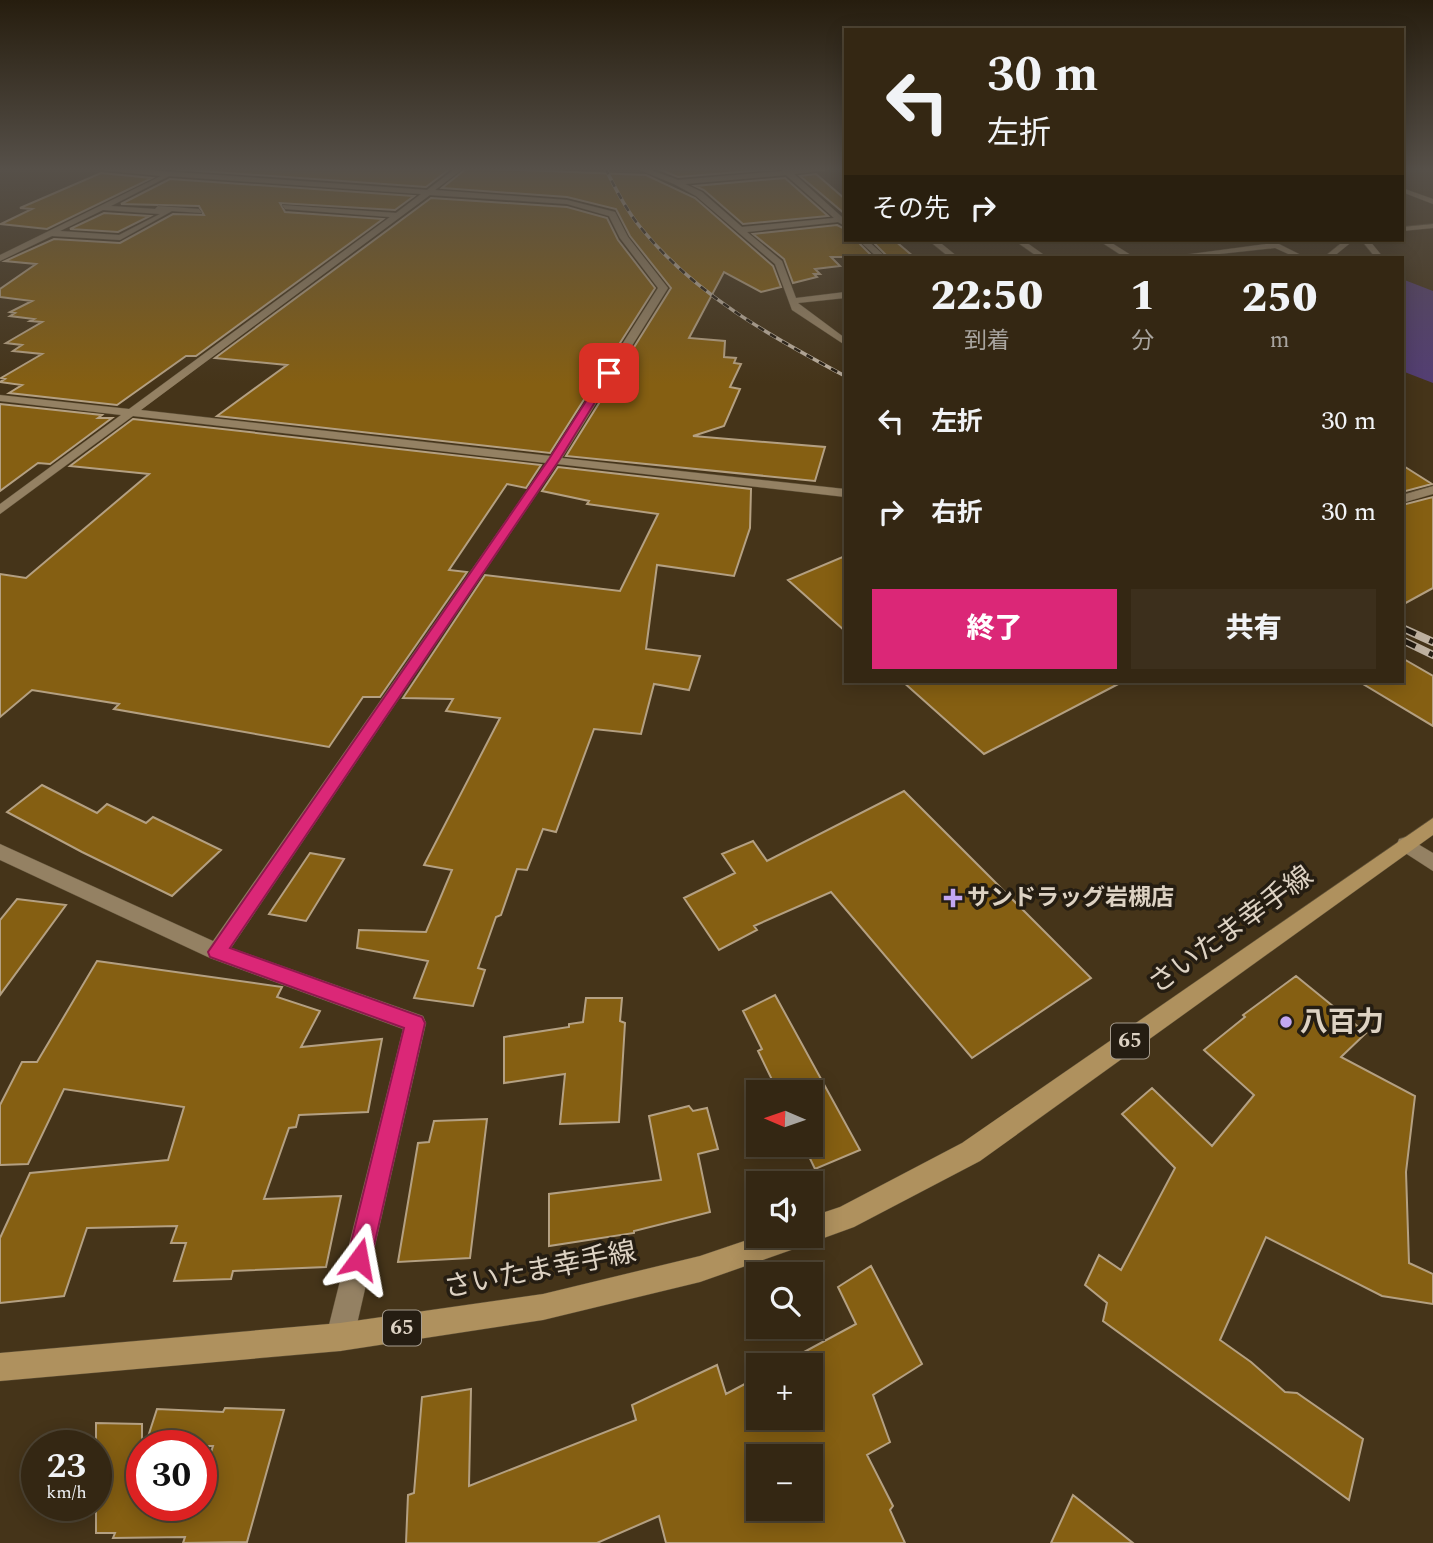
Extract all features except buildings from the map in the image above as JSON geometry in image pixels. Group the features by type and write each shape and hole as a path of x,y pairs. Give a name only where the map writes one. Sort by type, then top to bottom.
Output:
{"main road":[{"name":"さいたま幸手線","path":"823,1226 845,1218 971,1152 1433,825"},
{"name":"さいたま幸手線","path":"0,1367 340,1338 543,1307 700,1269 760,1248"}],"street":[{"path":"0,258 36,240"},
{"path":"0,510 364,240"},
{"path":"217,952 555,459 663,288 626,240"},
{"path":"750,240 779,263 795,308 844,341"},
{"path":"864,242 881,256"},
{"path":"935,242 953,256"},
{"path":"1021,242 1042,256"},
{"path":"1105,242 1128,256"},
{"path":"1269,242 1299,256"},
{"path":"1329,256 1347,242"},
{"path":"1367,242 1378,256"},
{"path":"1180,256 1276,245"},
{"path":"1194,247 1206,253"},
{"path":"793,301 844,295"},
{"path":"827,330 844,328"},
{"path":"0,398 844,493"},
{"path":"1404,498 1433,490"},
{"path":"1406,844 1433,863"},
{"path":"0,852 217,952 415,1023 340,1338"}],"shaded area":[{"path":"1404,280 1433,291 1433,383 1404,372"}],"railway":[{"path":"652,240 710,294 762,329 844,375"},
{"path":"1404,629 1433,642"},
{"path":"1404,641 1433,655"}],"place":[{"name":"サンドラッグ岩槻店","path":"953,898"},
{"name":"八百力","path":"1286,1022"}],"route":[{"path":"359,1259 415,1023 217,952 555,459 609,373"}]}
